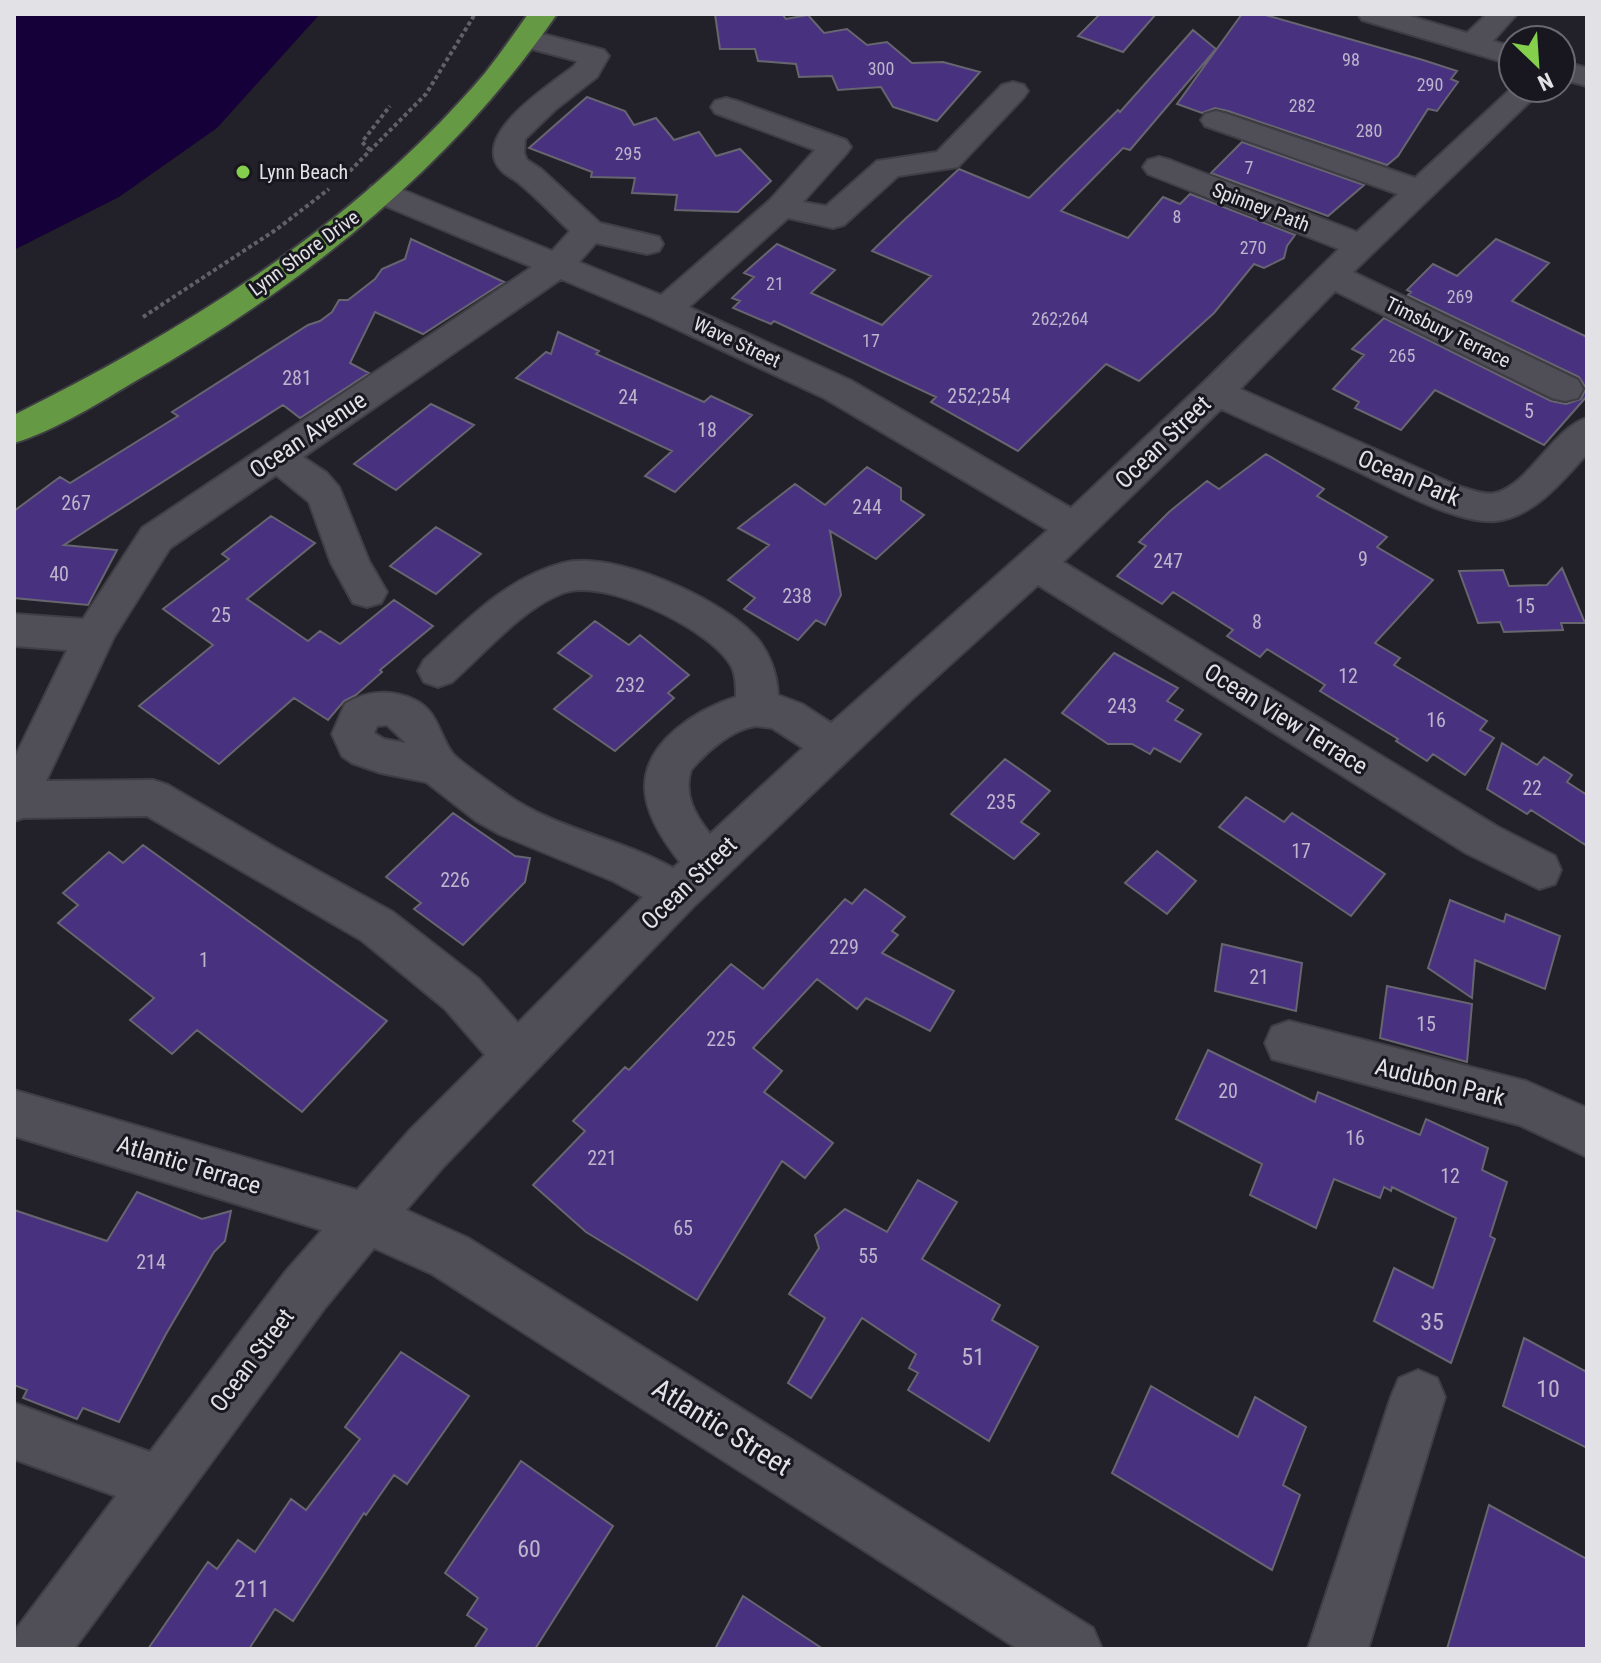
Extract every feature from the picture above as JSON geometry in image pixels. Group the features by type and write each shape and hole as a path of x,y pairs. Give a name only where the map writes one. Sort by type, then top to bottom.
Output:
{"highway":[{"name":"Lynn Shore Drive","path":"14,430 80,398 245,296 302,256 382,193 454,125 517,54 535,26"}],"street":[{"path":"1372,14 1497,51"},
{"path":"1473,44 1503,14"},
{"path":"535,26 594,56 587,71 544,104 510,137 508,153 513,165 530,176 589,231 647,244"},
{"path":"781,207 833,218 888,168 947,160 1013,91"},
{"name":"Ocean Street","path":"38,1649 305,1290 365,1218 516,1056 693,879 832,747 1036,564 1216,392 1346,261 1512,104"},
{"path":"665,310 781,207 835,147 726,107"},
{"path":"1216,120 1420,191"},
{"name":"Spinney Path","path":"1159,167 1346,261"},
{"name":"Wave Street","path":"382,193 665,310 837,389 1074,527"},
{"name":"Ocean Avenue","path":"15,802 94,636 156,538 556,267 589,231"},
{"name":"Timsbury Terrace","path":"1346,261 1565,389"},
{"name":"Ocean Park","path":"1216,392 1445,496 1474,505 1497,507 1517,500 1587,431"},
{"path":"276,457 314,483 326,497 350,563 367,592"},
{"name":"Ocean View Terrace","path":"1036,564 1482,840 1539,870"},
{"path":"438,671 539,587 561,577 585,573 608,577 679,607 718,628 740,646 754,667 759,689 756,709"},
{"path":"14,630 94,636"},
{"path":"435,766 496,812 535,831 632,869 693,879 667,792 669,767 686,747 712,725 756,709 781,714 832,747"},
{"path":"15,802 153,798 260,862 377,926 462,994 516,1056"},
{"name":"Audubon Park","path":"1289,1043 1526,1104 1587,1133"},
{"name":"Atlantic Terrace","path":"14,1113 365,1218"},
{"name":"Atlantic Street","path":"365,1218 450,1256 1072,1649"},
{"path":"1338,1649 1418,1397"},
{"path":"14,1431 159,1484"}],"path":[{"path":"134,323 277,229 339,182 426,94 475,14"},
{"path":"370,150 362,142 390,106"}],"shaded area":[{"path":"14,14 320,14 217,128 119,197 14,250"}],"building":[{"path":"715,14 782,14 786,19 808,15 824,33 847,29 867,45 887,42 912,63 943,62 980,72 937,121 893,107 881,87 838,90 832,76 799,77 796,64 758,61 755,49 720,49"},
{"path":"1100,14 1156,14 1123,52 1078,36"},
{"path":"1242,14 1262,14 1423,60 1457,71 1451,79 1458,82 1437,111 1428,109 1398,156 1387,165 1228,111 1215,108 1202,113 1177,104"},
{"path":"1193,30 1216,49 1130,150 1123,148 1061,211 1128,238 1163,197 1180,204 1190,194 1295,235 1287,246 1284,258 1264,268 1254,264 1214,313 1139,381 1106,364 1018,451 931,402 936,397 774,321 771,324 733,308 740,301 732,298 754,277 744,273 777,244 835,270 811,293 882,325 931,276 872,251 901,223 959,169 1029,198 1118,110 1120,112"},
{"path":"587,97 625,111 634,125 656,118 674,140 699,132 716,156 740,149 771,181 738,212 675,210 677,195 632,193 635,178 591,177 592,172 529,148"},
{"path":"1242,142 1364,185 1328,216 1211,173"},
{"path":"411,239 504,282 423,334 375,312 350,363 369,373 300,418 283,405 64,545 117,550 88,605 14,598 14,511 60,477 70,483 178,416 172,412 308,325 320,321 332,312 339,300 348,300 375,279 382,269 405,259"},
{"path":"1496,239 1549,263 1512,301 1587,337 1587,396 1544,445 1435,390 1401,430 1355,408 1359,402 1333,389 1364,355 1352,349 1384,318 1551,401 1566,404 1581,399 1586,388 1579,377 1408,295 1411,292 1407,290 1433,264 1457,276"},
{"path":"558,332 599,351 596,354 704,402 711,396 752,415 675,492 645,476 672,451 516,378 546,352 551,354"},
{"path":"431,404 474,425 396,490 354,464"},
{"path":"1266,454 1324,489 1317,496 1387,537 1377,547 1433,580 1375,643 1400,658 1394,665 1487,721 1480,730 1494,738 1465,775 1433,754 1427,761 1396,741 1398,739 1320,691 1325,685 1267,649 1260,657 1227,636 1233,630 1173,592 1162,604 1117,576 1146,546 1139,542 1169,512 1207,481 1219,489"},
{"path":"867,467 901,488 901,500 924,515 876,559 830,531 841,595 825,625 816,620 798,640 744,609 755,598 728,580 769,545 738,528 795,484 825,505"},
{"path":"271,516 315,543 247,599 308,641 320,631 340,644 394,600 433,626 380,670 382,672 356,695 344,701 328,720 294,698 219,764 139,706 213,645 163,609 229,559 222,554"},
{"path":"436,527 481,554 436,594 390,566"},
{"path":"1562,568 1585,623 1561,623 1563,630 1504,632 1500,622 1478,623 1459,571 1503,570 1509,586 1547,585"},
{"path":"595,621 629,645 640,635 689,675 668,693 674,698 615,751 554,709 592,676 558,653"},
{"path":"1114,653 1178,688 1167,701 1183,710 1175,720 1201,734 1180,762 1154,748 1150,754 1132,744 1108,744 1062,713"},
{"path":"1502,743 1537,765 1544,757 1572,775 1567,782 1587,795 1587,846 1531,810 1527,814 1487,789"},
{"path":"1005,759 1050,791 1021,822 1039,834 1014,859 951,814"},
{"path":"1246,797 1284,822 1292,813 1385,874 1351,916 1219,827"},
{"path":"453,813 515,856 530,858 525,882 463,945 414,909 421,903 386,877"},
{"path":"143,845 387,1021 302,1112 197,1030 172,1054 130,1020 154,998 58,923 78,905 63,893 109,852 123,863"},
{"path":"1157,851 1196,881 1167,914 1125,883"},
{"path":"865,889 905,917 892,931 898,935 882,953 954,991 930,1031 866,998 857,1009 817,979 753,1048 782,1071 764,1092 833,1143 805,1178 782,1161 697,1300 586,1232 533,1185 585,1131 573,1121 625,1067 629,1070 731,964 763,989 845,899 852,904"},
{"path":"1450,900 1504,922 1506,914 1560,936 1545,989 1475,960 1472,998 1428,968"},
{"path":"1222,944 1302,963 1296,1011 1215,991"},
{"path":"1387,986 1472,1004 1467,1062 1380,1038"},
{"path":"1208,1050 1315,1102 1318,1092 1420,1135 1426,1119 1488,1148 1482,1170 1507,1182 1490,1236 1495,1239 1451,1363 1374,1321 1394,1268 1433,1288 1456,1218 1392,1187 1391,1191 1384,1187 1380,1198 1334,1179 1316,1228 1250,1195 1262,1164 1176,1119"},
{"path":"918,1180 957,1202 922,1259 1000,1305 992,1320 1038,1347 989,1441 908,1390 918,1373 909,1368 916,1354 862,1318 811,1398 788,1383 825,1318 789,1294 819,1248 815,1235 845,1209 887,1232"},
{"path":"137,1192 202,1219 231,1211 225,1241 214,1252 119,1422 83,1408 77,1419 23,1398 27,1390 14,1385 14,1210 107,1241"},
{"path":"1524,1338 1587,1372 1587,1448 1503,1406"},
{"path":"401,1352 469,1396 407,1484 394,1475 366,1515 364,1513 293,1621 275,1609 249,1649 148,1649 208,1562 217,1569 238,1540 255,1552 291,1499 306,1510 360,1439 345,1427"},
{"path":"1151,1386 1238,1437 1255,1397 1306,1427 1283,1485 1300,1495 1272,1570 1112,1473"},
{"path":"521,1461 613,1526 535,1649 474,1649 487,1629 467,1615 478,1598 445,1573"},
{"path":"1489,1505 1587,1559 1587,1649 1447,1649"},
{"path":"743,1596 823,1649 715,1649"}],"place":[{"name":"Lynn Beach","path":"243,172"}]}
